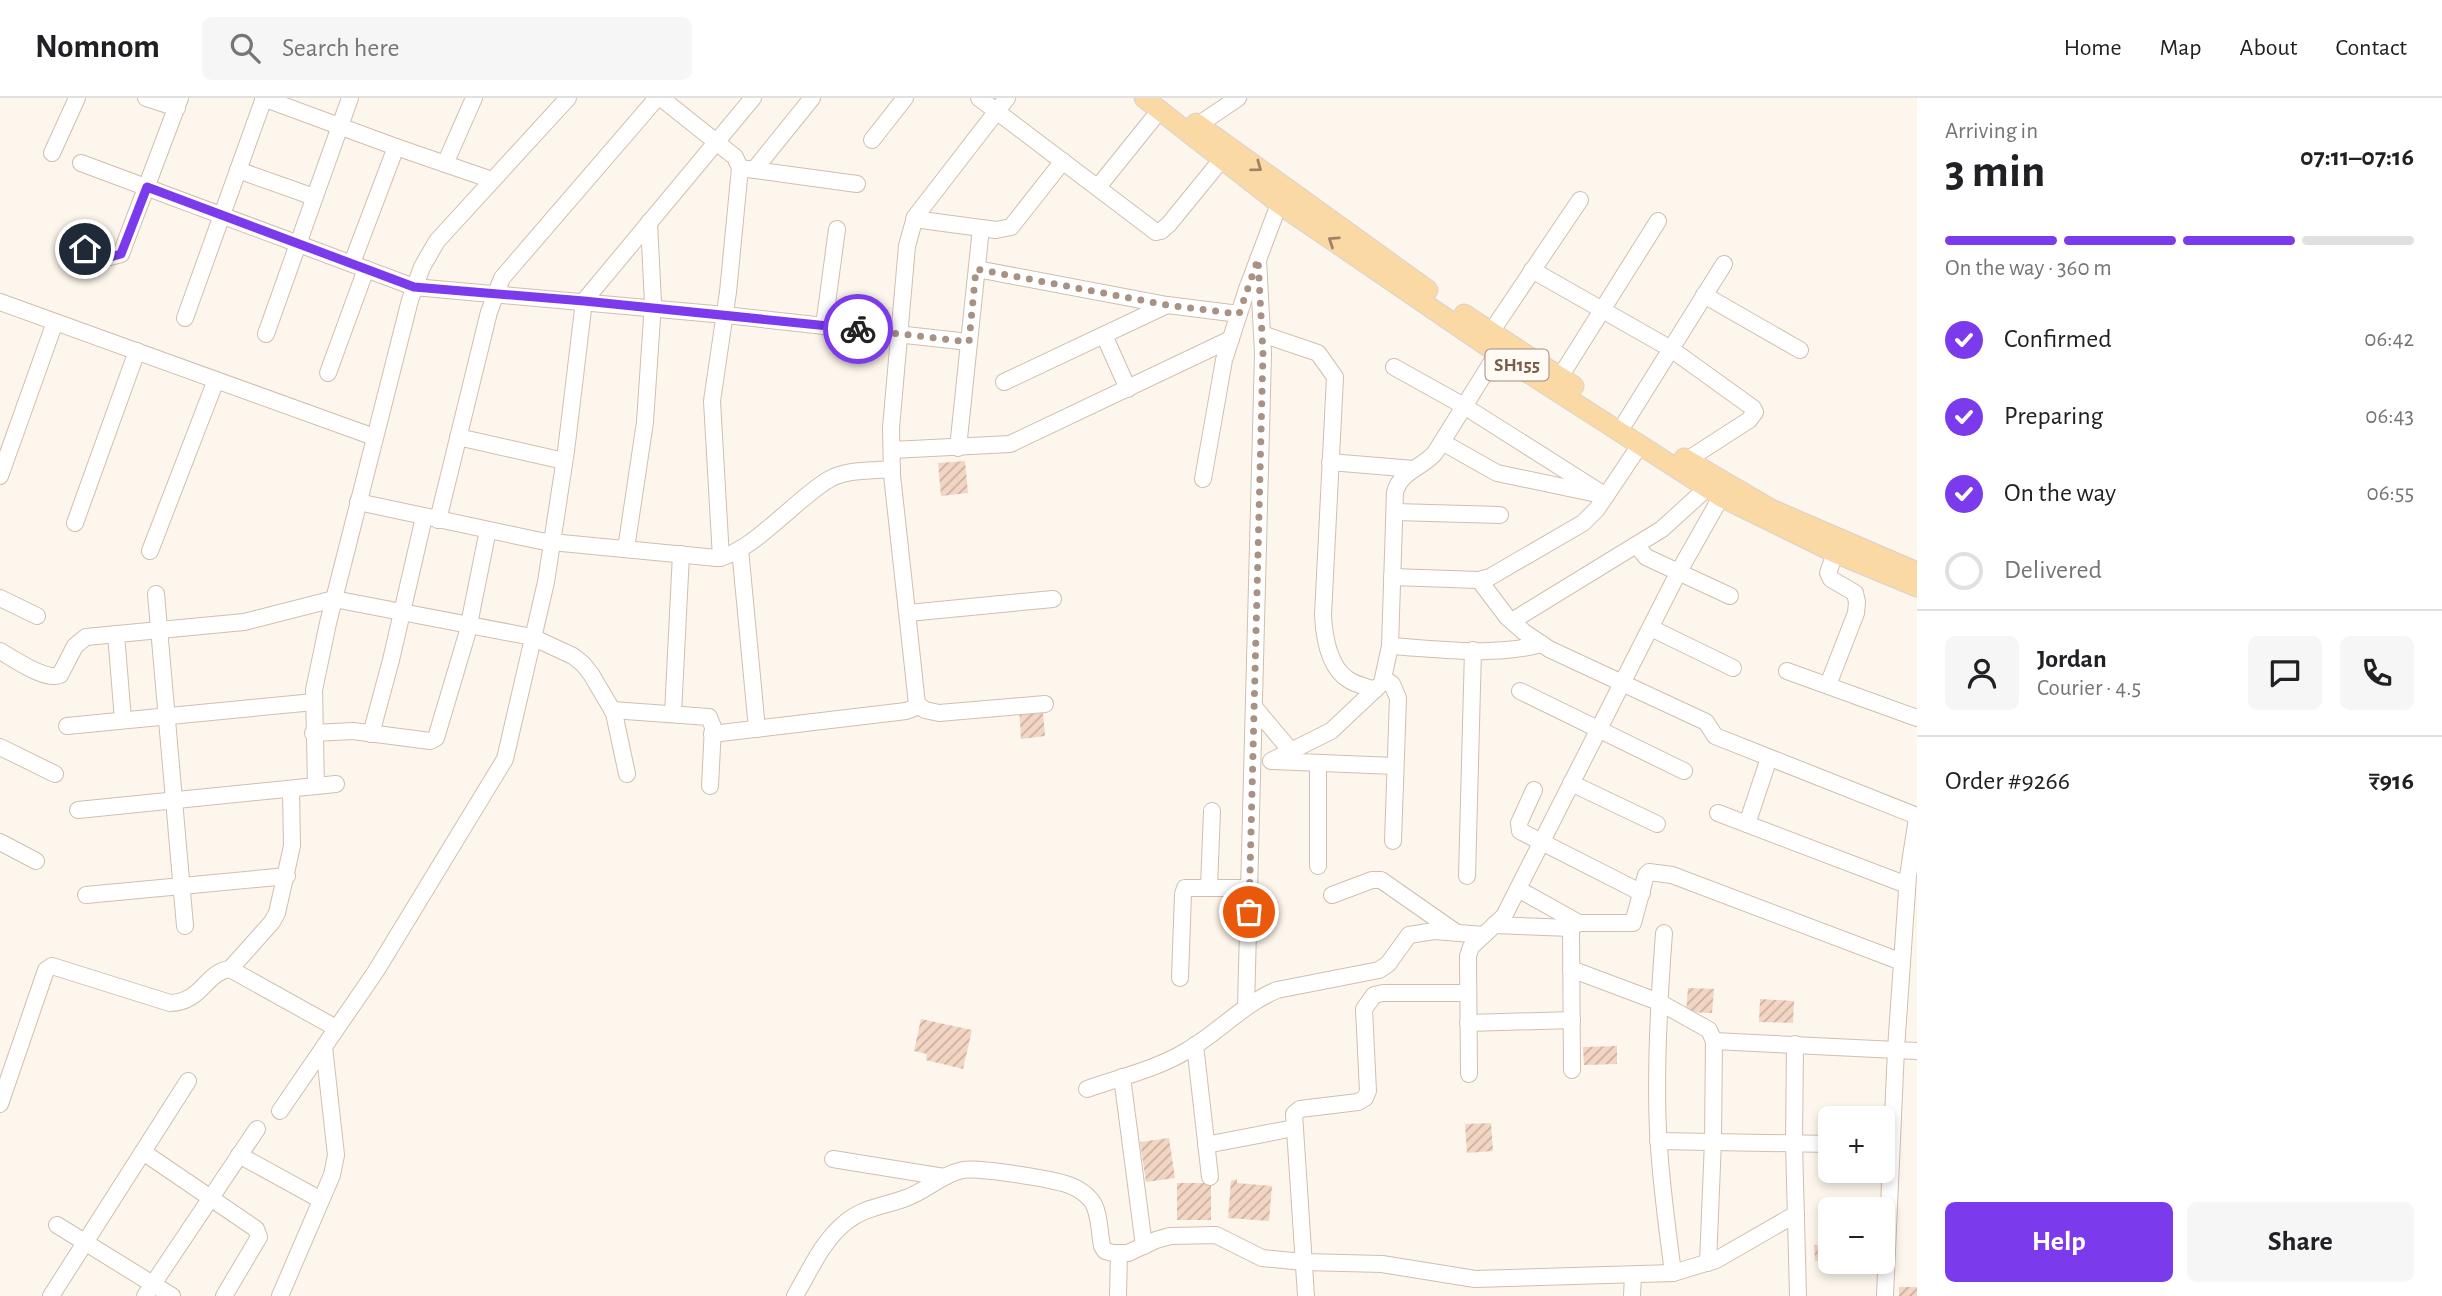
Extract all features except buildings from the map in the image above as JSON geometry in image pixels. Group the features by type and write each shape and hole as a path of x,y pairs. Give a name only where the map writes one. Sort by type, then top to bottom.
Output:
{"main road":[{"name":"SH155","path":"1155,102 1198,125 1640,444 1714,493 1835,554 1917,587"},
{"name":"SH155","path":"1155,102 1279,204 1498,342 1560,377 1687,460 1771,509 1917,572"}],"street":[{"path":"52,153 77,98"},
{"path":"85,249 110,257 121,254 179,103 146,98"},
{"path":"185,318 264,98 396,148 492,180"},
{"path":"266,334 350,98"},
{"path":"445,164 474,98"},
{"path":"316,786 314,690 374,437 414,287 437,241 568,98"},
{"path":"371,734 402,612 458,437 494,294 513,262 659,98 747,169 856,184"},
{"path":"280,1111 376,971 505,759 546,582 584,301 753,98"},
{"path":"721,558 712,401 747,169 812,98"},
{"path":"872,140 905,98"},
{"path":"979,98 1002,104 1063,161 1150,229 1161,231 1222,159"},
{"path":"1198,125 1238,98"},
{"path":"1098,187 1155,102"},
{"path":"1002,104 914,219 907,246 899,334 891,428 892,469 917,704 925,710 939,713 1045,704"},
{"path":"328,373 396,148"},
{"path":"914,219 996,230 1011,227 1063,161"},
{"path":"81,163 414,287 584,301 969,342"},
{"path":"238,170 314,197"},
{"path":"1271,761 1331,731 1380,684 1390,646 1398,483 1401,478 1429,460 1442,442 1498,342 1532,270 1580,200"},
{"path":"1203,479 1224,360 1279,204"},
{"path":"1560,377 1658,220"},
{"path":"626,549 645,422 652,309 649,222"},
{"path":"958,448 981,228"},
{"path":"824,326 836,229"},
{"path":"1246,1007 1262,334 1258,259"},
{"path":"1626,421 1724,264"},
{"path":"976,269 1167,305 1239,314"},
{"path":"1532,270 1671,349 1753,408 1755,412 1749,420 1687,460"},
{"path":"1704,295 1800,350"},
{"path":"0,302 374,437"},
{"path":"1004,382 1167,305"},
{"path":"0,476 55,322"},
{"path":"1262,334 1318,353 1335,377 1324,633 1327,647 1344,677 1392,684 1398,698 1393,841"},
{"path":"1104,335 1128,389"},
{"path":"892,450 1010,444 1231,339"},
{"path":"75,523 137,352"},
{"path":"1394,367 1464,406 1606,496"},
{"path":"150,551 216,380"},
{"path":"458,437 564,461"},
{"path":"1442,442 1497,474 1606,496"},
{"path":"1392,577 1479,580 1490,576 1583,523 1597,509 1640,444"},
{"path":"1331,463 1414,469"},
{"path":"358,502 552,542 721,558 740,549 827,480 852,472 892,469"},
{"path":"1512,621 1662,529 1714,493"},
{"path":"1469,1074 1468,956 1471,947 1504,916 1651,628 1714,493"},
{"path":"1395,512 1500,515"},
{"path":"313,733 353,731 430,741 436,738 469,625 488,530"},
{"path":"1636,545 1646,557 1730,596"},
{"path":"740,549 757,729"},
{"path":"1828,685 1856,613 1857,602 1854,593 1830,579 1828,573 1835,554"},
{"path":"673,714 681,555"},
{"path":"1479,580 1512,621 1542,644 1706,722 1714,736 1917,817 1913,862 1907,885 1891,1106"},
{"path":"156,594 185,926"},
{"path":"0,598 37,616"},
{"path":"0,651 43,674 56,677 60,675 81,640 99,635 244,622 334,599 532,636 573,656 583,664 612,710 627,774"},
{"path":"908,613 1053,599"},
{"path":"1651,628 1733,668"},
{"path":"116,634 122,720"},
{"path":"1390,646 1512,651 1542,644"},
{"path":"1467,876 1473,650"},
{"path":"1787,671 1917,718"},
{"path":"1520,691 1684,771"},
{"path":"67,726 314,702"},
{"path":"712,734 906,711 917,704"},
{"path":"1254,707 1291,751"},
{"path":"612,710 709,718 712,721 710,786"},
{"path":"1318,866 1325,763 1331,731"},
{"path":"0,747 55,774"},
{"path":"1747,824 1769,758"},
{"path":"1253,760 1395,766"},
{"path":"1571,783 1657,824"},
{"path":"78,810 336,784"},
{"path":"0,1104 46,970 52,966 170,1003 181,1003 194,997 217,974 230,969 277,913 292,846 291,789"},
{"path":"1534,790 1518,827 1520,831 1642,893"},
{"path":"1209,887 1212,811"},
{"path":"1718,813 1907,885"},
{"path":"0,842 36,861"},
{"path":"1087,1089 1167,1061 1195,1045 1246,1007 1277,990 1379,970 1409,934 1633,923 1649,872 1672,875 1902,962"},
{"path":"86,895 286,876"},
{"path":"1332,895 1372,880 1381,880 1457,933"},
{"path":"1180,978 1185,888 1249,888"},
{"path":"1517,889 1575,925"},
{"path":"1572,1070 1575,925"},
{"path":"1664,933 1659,1002 1658,1141 1673,1273"},
{"path":"1383,992 1385,966"},
{"path":"230,969 337,1028"},
{"path":"1572,969 1659,1002 1709,1030 1714,1041 1708,1263"},
{"path":"1304,1294 1294,1114 1300,1109 1358,1102 1365,1098 1364,1009 1374,995 1383,992 1468,993"},
{"path":"1468,1023 1572,1020"},
{"path":"1714,1041 1917,1051"},
{"path":"1795,1044 1794,1143 1798,1296"},
{"path":"1195,1045 1210,1177"},
{"path":"280,1296 332,1175 337,1155 324,1046"},
{"path":"1122,1077 1144,1246"},
{"path":"51,1296 188,1082"},
{"path":"1206,1145 1294,1128"},
{"path":"149,1290 257,1129"},
{"path":"1658,1141 1818,1144"},
{"path":"143,1152 209,1200 256,1229 258,1237 224,1296"},
{"path":"240,1155 321,1200"},
{"path":"834,1159 944,1177"},
{"path":"795,1296 830,1237 848,1220 876,1205 906,1198 944,1177 964,1170 979,1169 1069,1184 1083,1192 1092,1201 1105,1251 1128,1253 1170,1236 1216,1235 1262,1258 1382,1264 1475,1279 1673,1273 1708,1263 1796,1214"},
{"path":"1885,1296 1886,1183"},
{"path":"57,1225 85,1242 149,1290 172,1296"},
{"path":"1118,1296 1119,1253"},
{"path":"1632,1296 1633,1275"},
{"path":"1522,1279 1523,1296"}],"way so far":[{"path":"858,329 969,342 976,269 1167,305 1239,314 1258,259 1263,353 1249,912"}],"route":[{"path":"85,249 110,257 121,254 147,187 414,287 858,329"}]}
